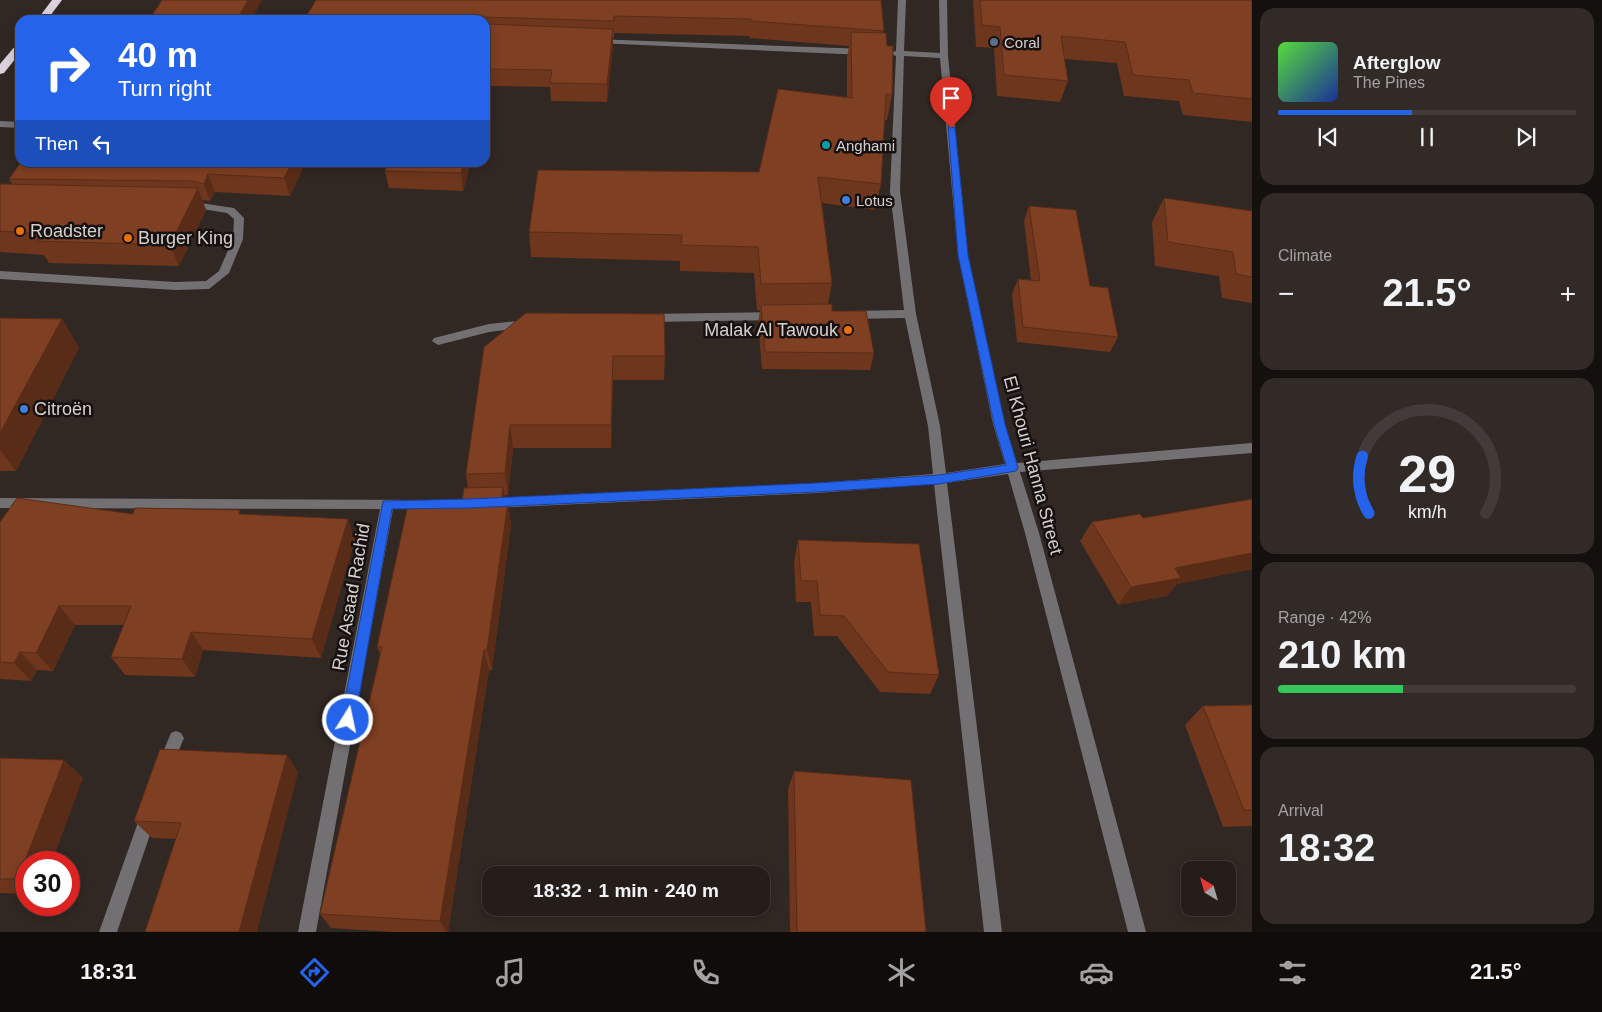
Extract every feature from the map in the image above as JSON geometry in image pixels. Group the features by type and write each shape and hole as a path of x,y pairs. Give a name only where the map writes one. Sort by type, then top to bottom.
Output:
{"highway":[{"path":"46,15 57,0"},
{"path":"0,71 15,53"}],"street":[{"path":"902,0 895,191 910,314 934,426 993,932"},
{"name":"El Khouri Hanna Street","path":"943,0 944,56 963,255 999,424 1032,533 1137,932"},
{"path":"584,41 944,56"},
{"path":"0,124 15,124"},
{"path":"0,275 175,286 209,285 224,274 238,239 239,218 230,210 200,204 172,204"},
{"path":"841,315 910,314"},
{"path":"635,318 782,316"},
{"path":"438,341 489,328 538,322"},
{"path":"479,503 817,488 939,479 1012,468 1252,448"},
{"path":"0,503 442,504"},
{"name":"Rue Asaad Rachid","path":"307,932 387,504"},
{"path":"163,775 176,738"},
{"path":"108,932 153,802"}],"building":[{"path":"162,0 248,0 240,15 152,15"},
{"path":"316,0 881,0 884,31 751,21 751,19 614,16 614,21 490,17 490,15 307,15"},
{"path":"980,0 1252,0 1252,99 1193,93 1189,80 1133,75 1125,42 1061,36 1068,81 1004,75 1000,27 982,25"},
{"path":"490,24 613,29 607,84 550,83 552,70 490,69"},
{"path":"851,32 886,33 887,46 893,46 892,95 886,94 881,184 818,177 832,283 761,284 758,247 681,245 682,235 529,232 538,170 759,172 778,89 852,98"},
{"path":"17,167 290,167 284,178 208,174 204,184 193,181 9,179"},
{"path":"386,167 463,167 461,173 385,171"},
{"path":"0,184 198,188 170,245 37,241 41,234 0,231"},
{"path":"1164,198 1252,211 1252,277 1236,274 1233,252 1168,242"},
{"path":"1029,206 1076,210 1090,286 1108,288 1118,337 1023,327 1018,279 1040,281"},
{"path":"832,304 832,311 866,311 874,353 765,352 761,305"},
{"path":"526,313 664,314 665,356 613,356 611,425 510,425 505,473 466,474 484,347"},
{"path":"0,318 62,319 0,433"},
{"path":"503,487 501,503 508,503 487,650 484,650 440,921 320,914 382,647 377,647 409,500 462,502 464,488"},
{"path":"17,498 133,514 135,508 240,510 239,514 348,519 312,639 191,632 182,659 111,657 131,606 59,606 36,653 20,652 14,663 0,662 0,522"},
{"path":"1252,499 1252,553 1175,568 1181,578 1131,587 1092,522 1140,514 1143,518"},
{"path":"798,540 919,544 939,675 888,672 844,616 820,615 817,581 801,581"},
{"path":"1252,705 1252,810 1244,810 1203,706"},
{"path":"160,749 287,755 239,932 145,932 181,823 134,821"},
{"path":"0,758 64,760 29,851 15,851 15,879 0,879"},
{"path":"794,771 911,780 926,932 797,932"}],"place":[{"name":"Coral","path":"994,42"},
{"name":"Anghami","path":"826,145"},
{"name":"Lotus","path":"846,200"},
{"name":"Roadster","path":"20,231"},
{"name":"Burger King","path":"128,238"},
{"name":"Malak Al Tawouk","path":"848,330"},
{"name":"Citroën","path":"24,409"}],"route":[{"path":"348,720 387,504 469,504 817,488 939,479 1012,468 999,424 963,255 951,128"}]}
